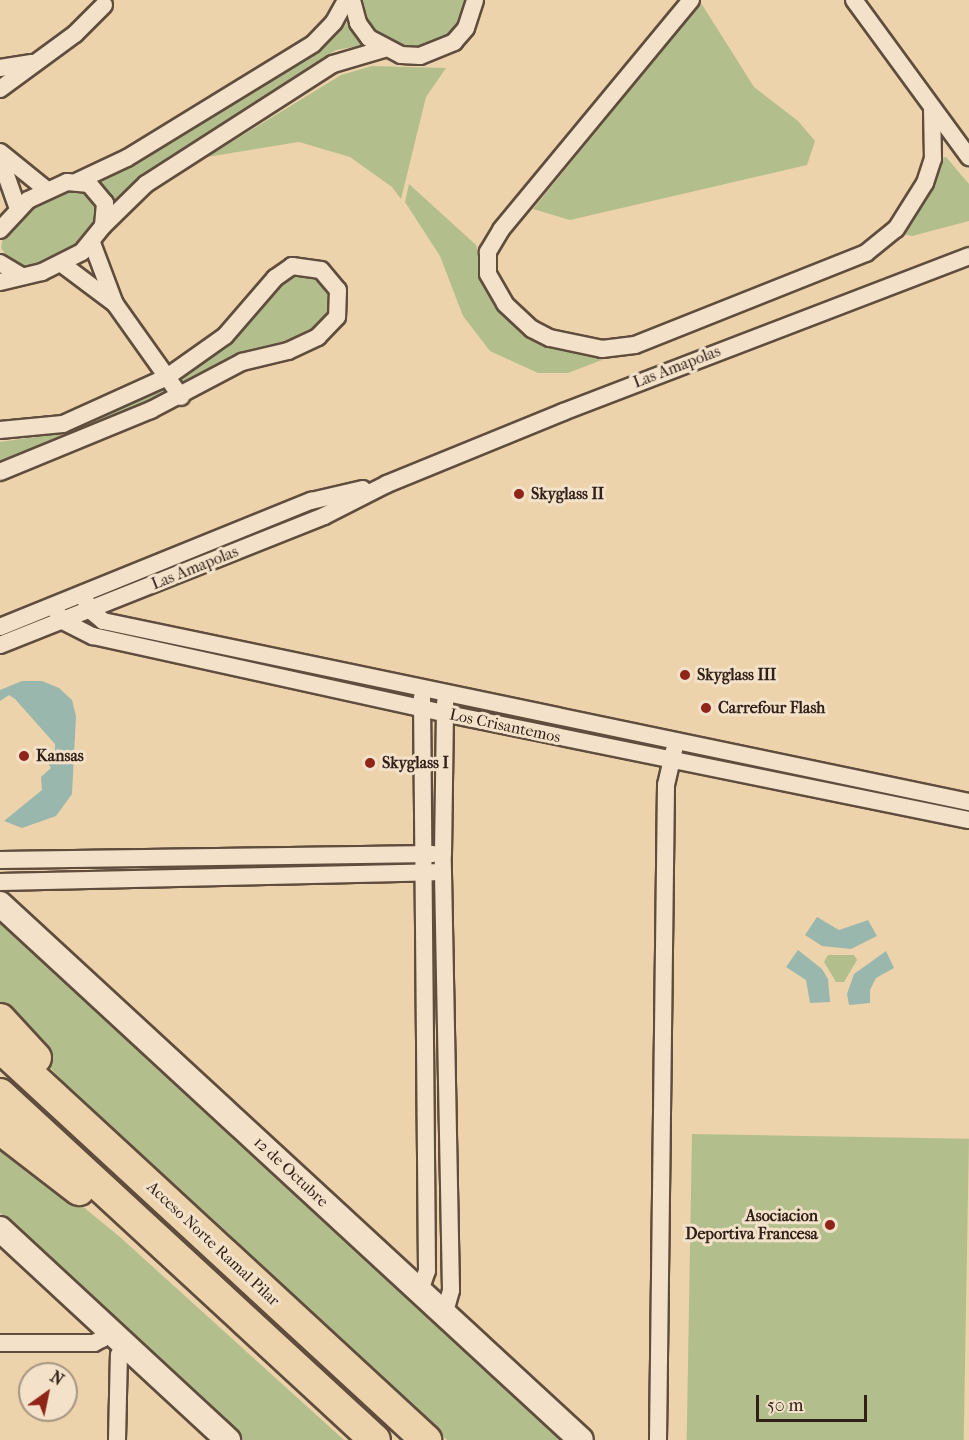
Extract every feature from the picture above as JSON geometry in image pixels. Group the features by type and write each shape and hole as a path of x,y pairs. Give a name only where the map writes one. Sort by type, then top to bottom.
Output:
{"highway":[{"path":"0,1018 147,1184"},
{"name":"Acceso Norte Ramal Pilar","path":"0,1047 426,1440"},
{"name":"Acceso Norte Ramal Pilar","path":"0,1094 375,1440"},
{"path":"0,1129 249,1323"}],"street":[{"path":"0,230 18,209 46,190 78,181 127,158 313,44 334,22 346,0"},
{"path":"352,0 358,23 384,49 401,55 438,51 466,28 476,4"},
{"path":"691,0 501,230 488,252 488,274 505,304 532,328 550,338 593,348 635,345 866,253 896,229 925,183 933,159 932,108"},
{"path":"854,0 969,157"},
{"path":"0,89 33,62 75,34 107,2"},
{"path":"0,282 62,264 92,243 103,226 146,184 333,64 384,49"},
{"path":"0,68 33,62"},
{"path":"0,152 46,190"},
{"path":"0,158 18,209"},
{"path":"78,181 89,184 105,202 103,226"},
{"path":"92,243 115,304 181,397"},
{"name":"Las Amapolas","path":"0,627 58,613 324,516 387,484 563,412 969,256"},
{"path":"0,263 20,275"},
{"path":"62,264 115,304"},
{"path":"0,430 63,424 167,377 225,336 284,269 311,267 334,283 339,309 325,332 288,351 242,362 181,397 0,471"},
{"name":"Los Crisantemos","path":"86,603 103,621 419,708 969,802"},
{"name":"Las Amapolas","path":"0,645 58,613"},
{"name":"Los Crisantemos","path":"58,613 93,636 446,695 673,752 969,820"},
{"path":"420,1292 426,1271 427,1162 419,708 424,691"},
{"path":"444,1315 451,1290 443,871 443,713 446,695"},
{"path":"658,1440 666,785 673,752"},
{"path":"0,860 443,854"},
{"path":"0,882 443,871"},
{"name":"12 de Octubre","path":"0,904 581,1440"},
{"path":"427,1162 450,1162"},
{"path":"0,1229 228,1440"},
{"path":"0,1343 94,1343 116,1337"},
{"path":"116,1337 119,1355 117,1440"}],"green space":[{"path":"363,0 468,0 458,28 445,40 410,48 393,43 378,33 368,19"},
{"path":"701,3 754,87 798,121 815,141 807,165 570,220 533,209"},
{"path":"349,20 365,45 336,50 132,184 110,205 112,198 96,182 126,169 335,37"},
{"path":"372,66 446,68 426,97 401,199 392,187 350,157 299,142 207,157 341,75"},
{"path":"946,157 969,184 969,221 912,236 903,234 927,198 937,159"},
{"path":"409,184 476,245 489,287 529,332 620,353 568,373 538,373 490,351 463,316 440,256 405,202"},
{"path":"66,190 86,192 96,202 97,216 86,234 53,263 26,270 10,260 1,248 3,237 17,218"},
{"path":"294,272 325,279 335,294 333,313 313,336 183,385 182,378 236,336 276,285"},
{"path":"165,388 170,392 143,407 0,465 0,442 63,433"},
{"path":"0,918 564,1440 447,1440 87,1109 0,1011"},
{"path":"828,955 854,955 857,960 844,982 836,982 824,962"},
{"name":"Asociacion Deportiva Francesa","path":"692,1134 969,1139 964,1440 687,1440"},
{"path":"0,1139 120,1237 344,1440 243,1440 0,1213"}],"water":[{"path":"22,681 42,681 59,688 72,700 76,716 72,794 56,816 22,828 4,821 42,790 41,777 51,768 46,760 55,751 55,744 15,699 9,695 0,701 0,690"},
{"path":"817,917 839,930 868,920 877,936 851,949 822,946 805,935"},
{"path":"798,950 822,969 828,979 830,1002 810,1003 806,980 786,967"},
{"path":"886,951 894,968 876,978 870,990 870,1003 849,1005 847,994 854,974"}],"place":[{"name":"Skyglass II","path":"519,494"},
{"name":"Skyglass III","path":"685,675"},
{"name":"Carrefour Flash","path":"706,708"},
{"name":"Kansas","path":"24,756"},
{"name":"Skyglass I","path":"370,763"},
{"name":"Asociacion Deportiva Francesa","path":"830,1225"}]}
